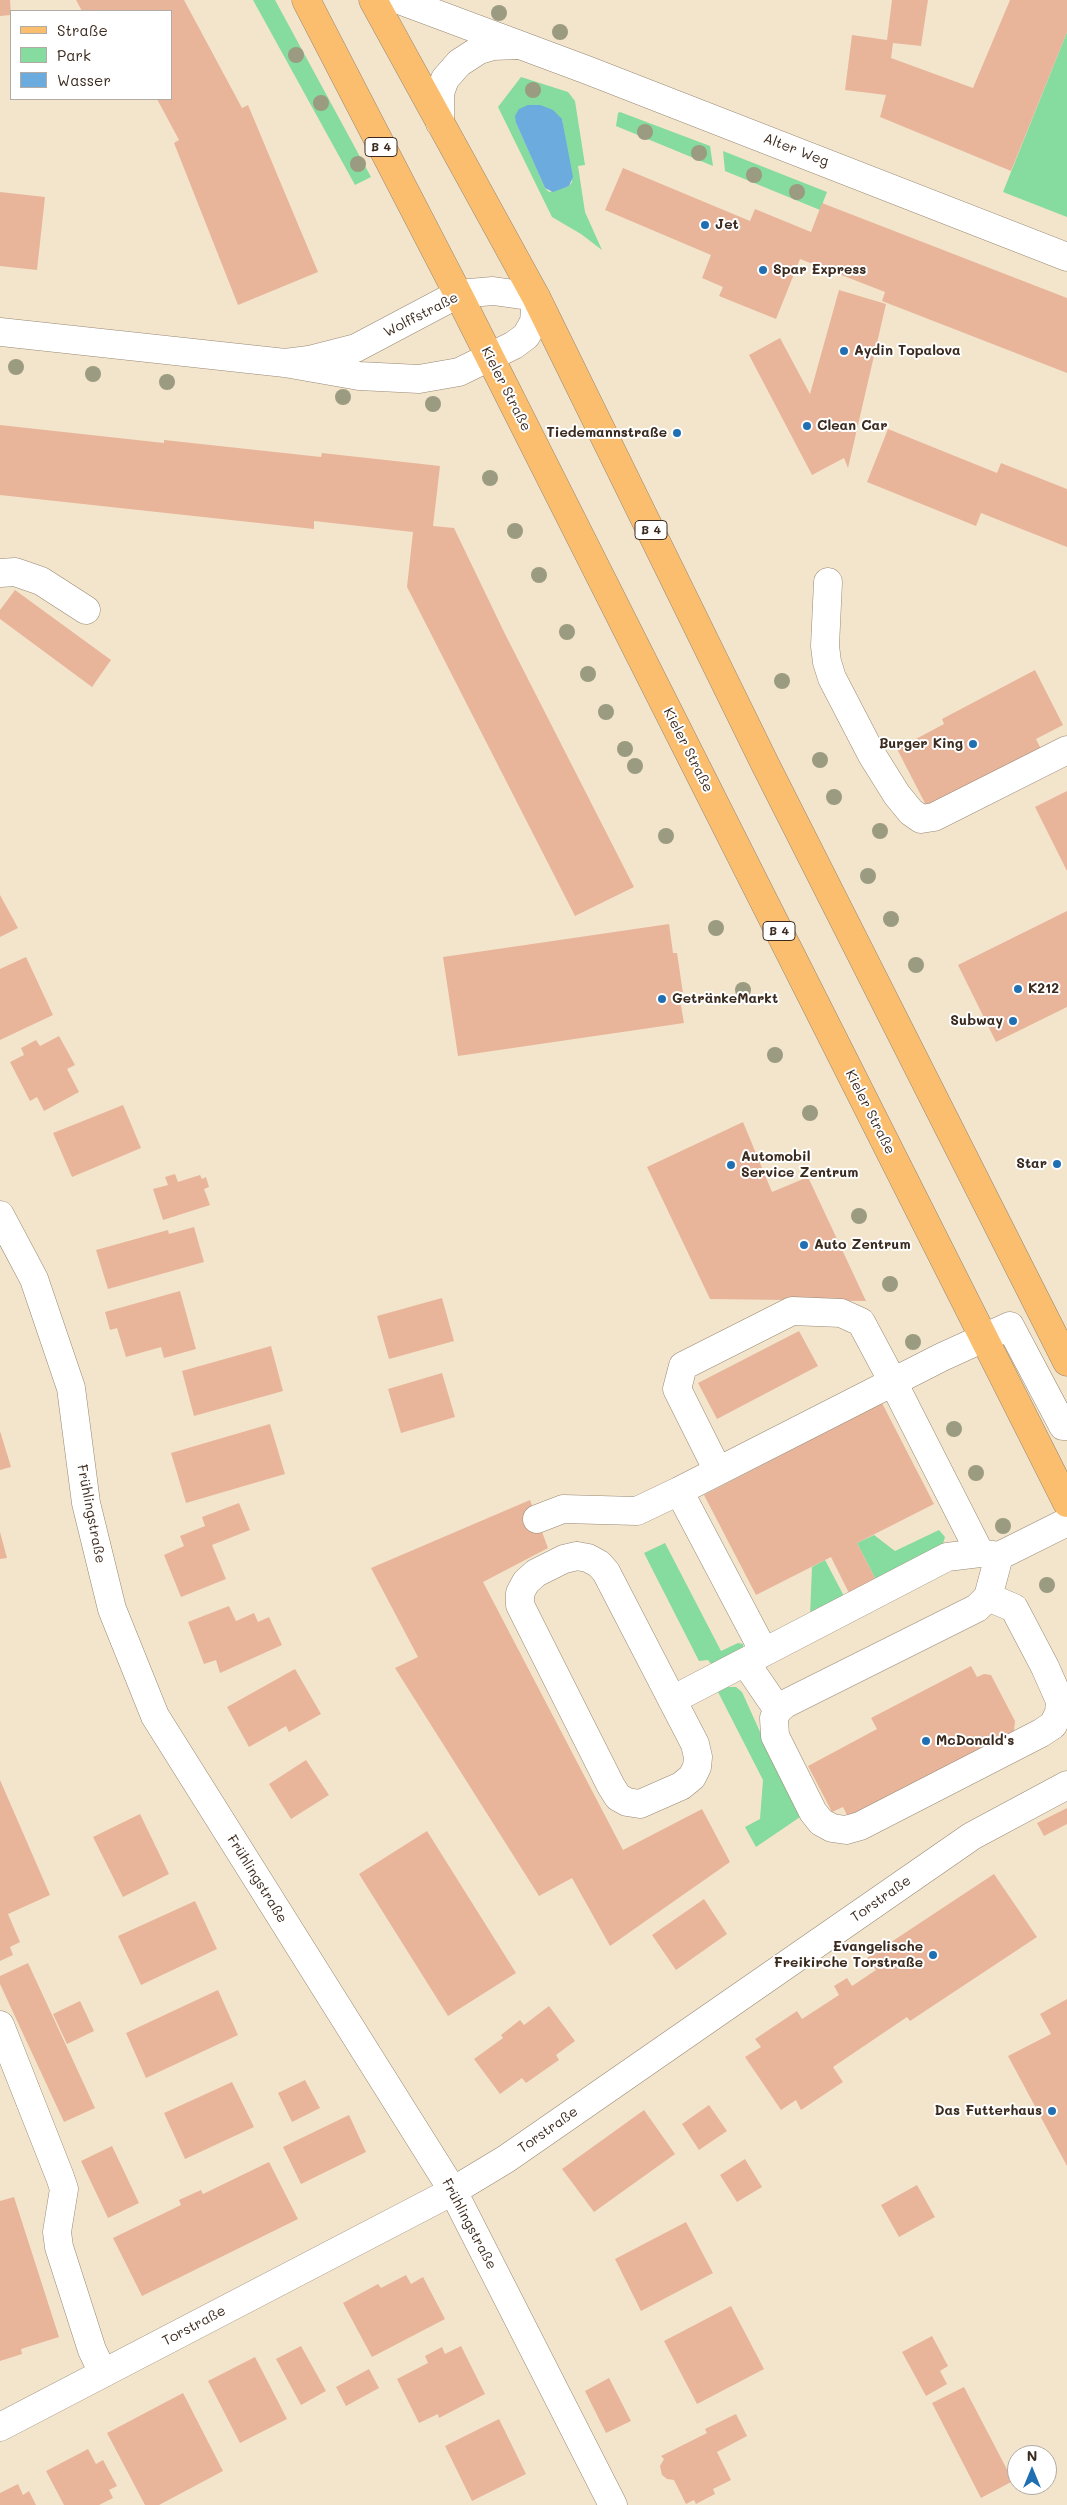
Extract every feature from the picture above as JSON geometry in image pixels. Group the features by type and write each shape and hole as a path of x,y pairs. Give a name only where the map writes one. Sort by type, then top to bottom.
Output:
{"main road":[{"name":"Kieler Straße","path":"306,0 491,358 1067,1503"},
{"name":"B 4","path":"373,0 536,297 765,764 1067,1362"}],"street":[{"name":"Alter Weg","path":"399,0 523,45 1067,257"},
{"name":"Alter Weg","path":"440,124 440,93 445,79 459,63 479,50 493,46 523,45"},
{"name":"Wolffstraße","path":"0,332 285,362 359,376 403,380 453,374 491,358 526,336 534,322 536,297 493,290 458,294 356,348 309,360 285,362"},
{"path":"0,573 15,572 41,581 86,610"},
{"path":"828,582 825,646 832,678 872,756 897,795 911,812 921,819 934,818 1067,750"},
{"name":"Frühlingstraße","path":"0,1215 34,1279 71,1388 86,1503 112,1609 155,1716 452,2191 613,2505"},
{"path":"718,1471 678,1389 683,1366 792,1311 841,1313 861,1322 990,1555 988,1597 976,1608 785,1704 778,1710 774,1718 775,1736 813,1812 821,1822 832,1828 846,1830 860,1826 1041,1733 1052,1725 1059,1713 1060,1701 1056,1688 1014,1608 988,1597"},
{"path":"537,1519 563,1509 637,1511 983,1337 1010,1326 1062,1426 1067,1426"},
{"path":"679,1491 778,1710"},
{"path":"672,1700 948,1557 990,1555 1067,1522"},
{"path":"576,1556 588,1558 599,1564 606,1572 672,1700 695,1744 698,1757 697,1767 692,1777 681,1786 640,1804 627,1802 618,1797 611,1786 523,1615 520,1605 520,1593 526,1582 536,1573 564,1559 576,1556"},
{"name":"Torstraße","path":"0,2427 452,2191 514,2154 972,1836 1067,1786"},
{"path":"0,2025 64,2188 57,2232 59,2247 92,2350 103,2373"}],"green space":[{"path":"253,0 275,0 371,177 355,185"},
{"path":"1067,32 1067,217 1003,192"},
{"path":"521,77 568,92 575,101 585,165 578,166 585,212 602,250 581,234 552,217 498,107","holes":["562,119 572,182 569,186 549,192 545,188 516,123"]},
{"path":"620,112 710,146 713,166 616,126 618,113"},
{"path":"723,151 827,192 820,210 725,171"},
{"path":"939,1530 945,1537 942,1547 877,1582 857,1543 874,1535 895,1551"},
{"path":"665,1543 721,1651 738,1643 743,1644 743,1650 708,1670 711,1664 708,1660 699,1661 644,1553"},
{"path":"825,1560 845,1598 810,1617 812,1567"},
{"path":"727,1687 736,1687 742,1692 766,1745 803,1815 756,1847 745,1827 760,1819 763,1780 718,1692"}],"water":[{"path":"528,105 540,105 553,110 562,119 573,177 569,186 553,192 545,188 516,123 515,116 519,109"}],"building":[{"path":"0,0 10,0 10,15 0,16"},
{"path":"76,0 184,0 242,108 248,105 318,272 238,305 174,143 179,140 158,100 172,100 172,10 81,10"},
{"path":"892,0 928,0 921,46 893,43 891,58 973,88 1010,0 1067,0 1067,32 1011,171 880,117 886,95 845,90 852,35 887,40"},
{"path":"623,168 750,221 755,209 811,232 822,203 1067,298 1067,373 882,301 885,292 800,259 776,319 719,296 723,287 702,278 711,255 605,210"},
{"path":"0,192 45,197 37,270 0,266"},
{"path":"839,290 886,304 848,468 844,458 812,475 749,355 780,338 810,394"},
{"path":"0,425 164,443 164,440 321,457 322,453 440,466 433,526 454,528 504,632 634,887 575,916 407,587 413,532 314,521 314,529 0,495"},
{"path":"888,429 997,473 1001,463 1067,489 1067,547 981,513 976,526 867,482"},
{"path":"15,590 111,660 92,687 0,619 0,610"},
{"name":"Burger King","path":"1035,670 1063,725 1036,739 1042,751 928,809 897,749 944,724 942,719"},
{"path":"1067,791 1067,871 1035,807"},
{"path":"0,895 18,928 0,937"},
{"name":"K212","path":"1067,911 1067,1007 996,1042 958,965"},
{"path":"669,924 673,953 677,953 683,993 679,994 684,1023 458,1056 443,957"},
{"path":"26,957 53,1015 0,1040 0,969"},
{"path":"59,1036 75,1065 67,1069 79,1092 44,1111 37,1097 30,1101 10,1062 24,1055 21,1048 36,1040 40,1046"},
{"path":"123,1105 141,1148 72,1177 53,1133"},
{"path":"743,1122 772,1192 808,1177 866,1301 710,1299 647,1167"},
{"path":"175,1174 178,1182 200,1175 202,1179 206,1177 209,1187 204,1189 210,1205 163,1220 153,1189 168,1185 165,1177"},
{"path":"194,1227 204,1262 108,1289 96,1250 168,1230 169,1234"},
{"path":"180,1291 196,1349 164,1358 161,1347 126,1357 117,1328 110,1330 105,1312"},
{"path":"442,1298 454,1341 389,1359 377,1316"},
{"path":"799,1331 818,1366 717,1419 698,1383"},
{"path":"271,1346 283,1391 194,1416 182,1371"},
{"path":"442,1373 455,1417 401,1433 388,1389"},
{"path":"882,1403 934,1504 857,1543 877,1582 850,1595 831,1557 756,1595 704,1495"},
{"path":"270,1424 285,1474 186,1503 171,1453"},
{"path":"0,1431 11,1467 0,1470"},
{"path":"530,1500 548,1548 483,1582 623,1850 702,1809 730,1862 610,1946 572,1878 539,1896 395,1668 418,1657 371,1568"},
{"path":"239,1503 250,1530 212,1545 226,1579 181,1597 164,1555 184,1546 180,1536 205,1526 202,1517"},
{"path":"0,1532 7,1558 0,1559"},
{"path":"229,1606 236,1621 254,1613 258,1622 269,1617 282,1645 220,1673 216,1660 204,1664 188,1622"},
{"name":"McDonald's","path":"971,1666 977,1677 984,1674 991,1675 1015,1721 1014,1731 966,1760 964,1757 848,1817 843,1807 832,1812 808,1766 877,1729 871,1718"},
{"path":"295,1669 321,1714 289,1732 286,1726 249,1747 227,1707"},
{"path":"306,1760 329,1795 291,1819 269,1784"},
{"path":"0,1780 50,1895 8,1914 20,1942 10,1947 13,1955 0,1961"},
{"path":"1067,1808 1067,1824 1044,1836 1037,1823"},
{"path":"140,1814 169,1874 123,1897 93,1837"},
{"path":"427,1831 516,1973 448,2016 359,1874"},
{"path":"994,1874 1037,1937 910,2021 907,2017 833,2067 843,2082 801,2110 796,2100 781,2110 745,2057 761,2047 755,2039 797,2011 802,2019 839,1995 834,1986 847,1978 852,1986 876,1970 867,1958"},
{"path":"704,1899 727,1934 676,1970 652,1935"},
{"path":"195,1901 217,1949 141,1985 118,1936"},
{"path":"28,1963 95,2108 64,2122 0,1984 0,1976"},
{"path":"218,1990 238,2035 146,2078 126,2033"},
{"name":"Das Futterhaus","path":"1067,1999 1067,2166 1008,2056 1051,2034 1040,2014"},
{"path":"80,2001 94,2031 67,2044 53,2014"},
{"path":"549,2006 575,2041 556,2055 559,2060 526,2083 522,2078 500,2094 474,2059 503,2038 501,2035 520,2020 524,2025"},
{"path":"305,2080 320,2108 292,2122 278,2093"},
{"path":"232,2082 254,2127 185,2159 164,2113"},
{"path":"709,2105 727,2131 699,2150 682,2124"},
{"path":"644,2110 675,2154 594,2212 562,2169"},
{"path":"349,2115 366,2152 301,2184 283,2147"},
{"path":"112,2146 139,2203 108,2218 81,2161"},
{"path":"745,2159 762,2187 737,2202 720,2175"},
{"path":"269,2162 298,2219 142,2296 113,2238 181,2205 179,2200 201,2190 203,2194"},
{"path":"917,2185 935,2217 899,2237 881,2205"},
{"path":"14,2197 59,2337 21,2349 22,2354 0,2361 0,2201"},
{"path":"686,2222 713,2273 641,2311 615,2259"},
{"path":"406,2275 411,2284 423,2277 445,2319 372,2357 343,2303 378,2284 381,2288"},
{"path":"731,2306 764,2369 697,2404 664,2341"},
{"path":"932,2336 948,2366 940,2371 947,2384 926,2396 902,2352"},
{"path":"301,2346 326,2391 301,2405 276,2359"},
{"path":"461,2346 485,2394 439,2418 438,2414 419,2423 397,2379 428,2363 425,2356 442,2347 445,2354"},
{"path":"255,2357 287,2419 240,2443 208,2381"},
{"path":"369,2369 379,2388 346,2406 336,2387"},
{"path":"609,2378 631,2421 606,2433 585,2391"},
{"path":"964,2387 1007,2469 1007,2484 981,2498 932,2403"},
{"path":"183,2393 223,2471 159,2505 145,2505 107,2433"},
{"path":"736,2414 747,2436 717,2452 731,2480 713,2489 715,2494 696,2504 694,2500 686,2504 674,2480 667,2479 662,2475 660,2466 664,2459 661,2456 707,2433 705,2429"},
{"path":"499,2419 526,2474 472,2501 445,2446"},
{"path":"88,2449 96,2464 103,2460 117,2486 109,2490 113,2498 99,2505 64,2505 46,2471"},
{"path":"18,2484 23,2495 29,2491 36,2505 0,2505 0,2493"}],"place":[{"name":"Jet","path":"705,225"},
{"name":"Spar Express","path":"763,270"},
{"name":"Aydin Topalova","path":"844,351"},
{"name":"Clean Car","path":"807,426"},
{"name":"Tiedemannstraße","path":"677,433"},
{"name":"Burger King","path":"973,744"},
{"name":"K212","path":"1018,989"},
{"name":"GetränkeMarkt","path":"662,999"},
{"name":"Subway","path":"1013,1021"},
{"name":"Star","path":"1057,1164"},
{"name":"Automobil Service Zentrum","path":"731,1165"},
{"name":"Auto Zentrum","path":"804,1245"},
{"name":"McDonald's","path":"926,1741"},
{"name":"Evangelische Freikirche Torstraße","path":"933,1955"},
{"name":"Das Futterhaus","path":"1052,2111"}]}
